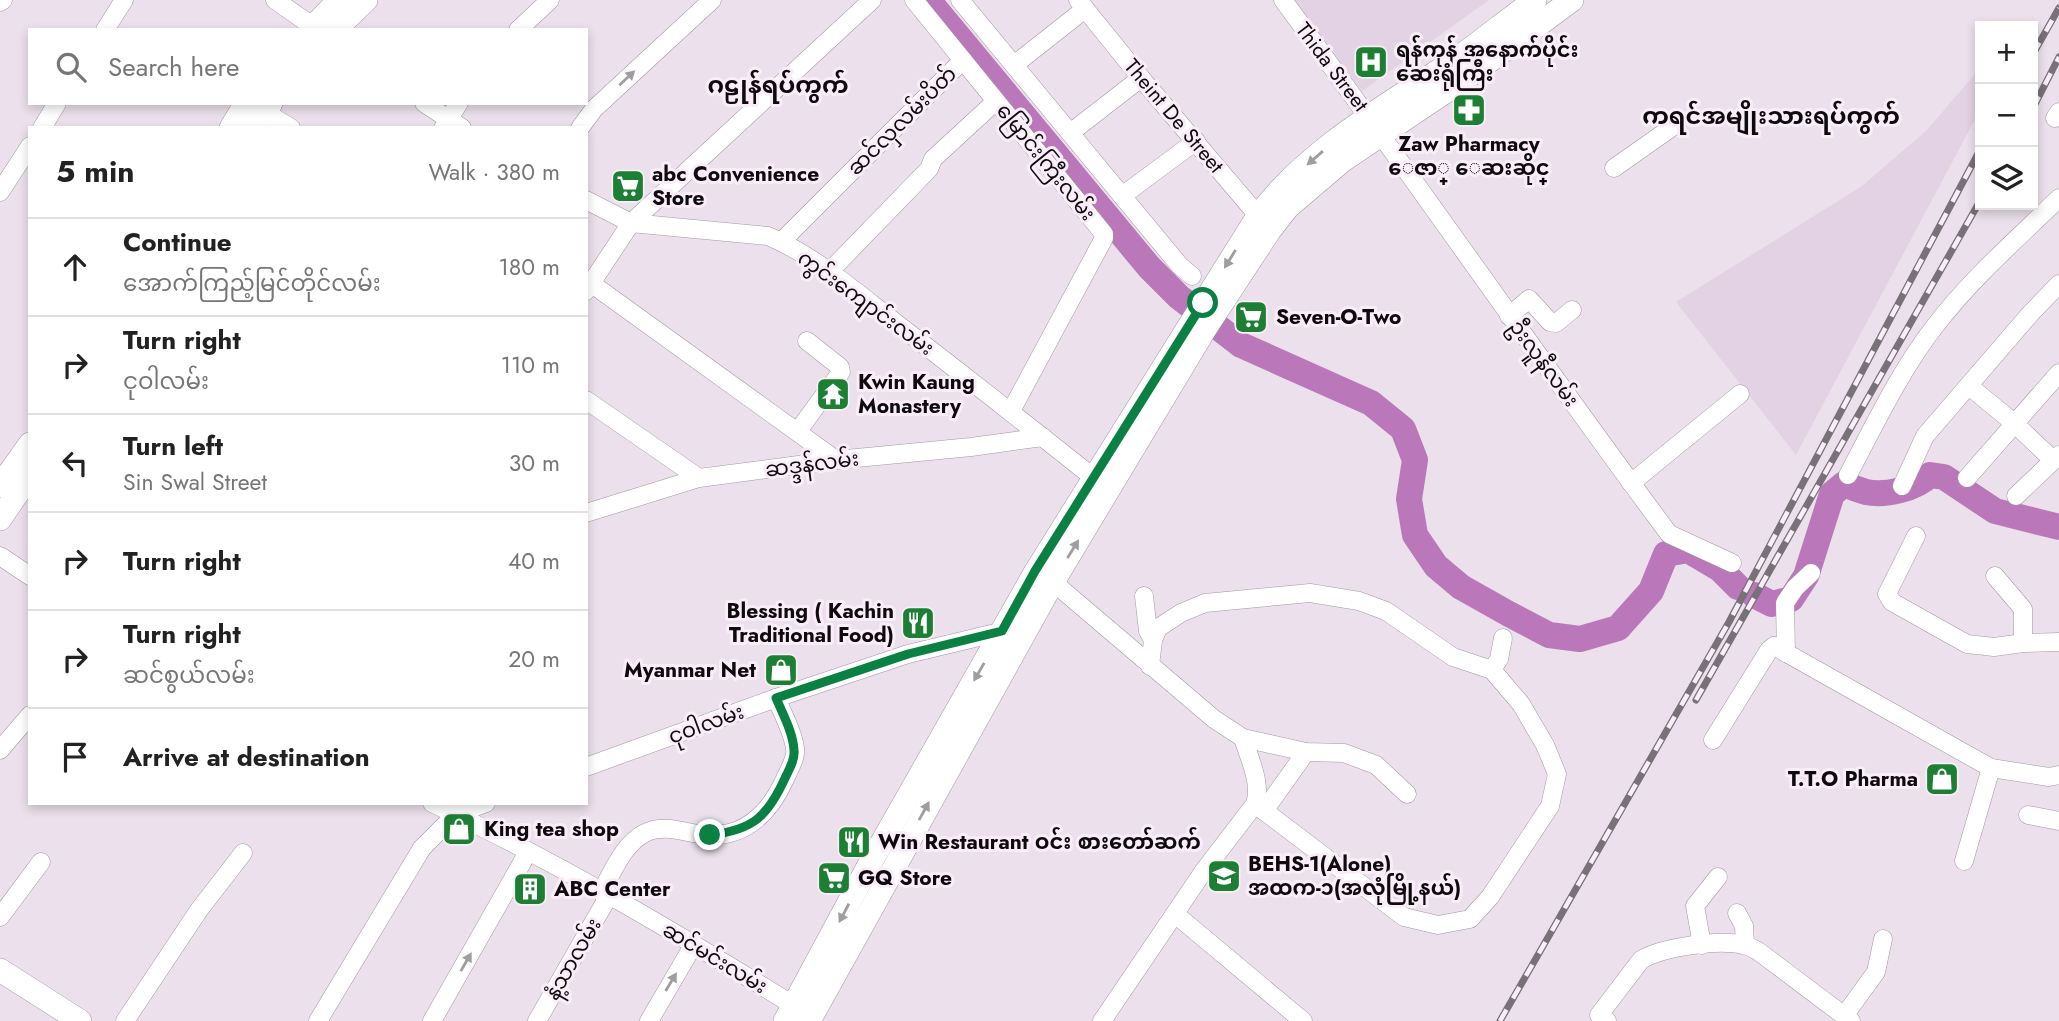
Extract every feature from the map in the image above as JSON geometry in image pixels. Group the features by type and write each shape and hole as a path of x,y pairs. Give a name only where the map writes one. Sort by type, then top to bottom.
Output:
{"main road":[{"path":"320,28 339,0"},
{"path":"321,28 366,0"},
{"path":"877,873 1053,582 1102,484 1264,223 1288,207 1342,161 1376,125 1460,56 1535,0"},
{"path":"1376,125 1472,74 1548,7 1572,0"},
{"path":"234,126 259,111"},
{"path":"0,486 28,446"},
{"path":"0,519 28,478"},
{"path":"800,1016 1035,571 1102,484"},
{"path":"0,970 74,1020"}],"street":[{"path":"106,28 124,0"},
{"path":"275,0 317,28"},
{"path":"519,28 550,0"},
{"path":"581,126 594,109 712,0"},
{"path":"836,460 589,287 631,223 872,0"},
{"name":"မြောင်းကြီးလမ်း","path":"914,0 1104,234 1011,411"},
{"name":"Thida Street","path":"1283,0 1376,125"},
{"path":"966,2 1070,133 1180,266 1192,276"},
{"path":"1014,65 1082,4"},
{"name":"Theint De Street","path":"1082,4 1264,223"},
{"name":"ဆင်လှလမ်းပိတ်","path":"782,242 963,60"},
{"path":"1070,133 1141,78"},
{"path":"829,272 929,169 933,159 996,101"},
{"path":"42,126 56,105"},
{"path":"426,105 451,125 458,105"},
{"path":"259,111 287,126"},
{"path":"1614,168 1678,123"},
{"name":"ဦးလူနီလမ်း","path":"1376,125 1423,197 1669,534 1732,563"},
{"path":"1122,196 1196,141"},
{"path":"0,192 28,149"},
{"path":"1847,475 1906,367 1935,325 1968,287 2059,198"},
{"name":"ကွင်းကျောင်းလမ်း","path":"588,201 631,223 768,236 782,242 829,272 1102,484"},
{"path":"1902,486 1926,436 2059,284"},
{"path":"1509,316 1529,299 1550,322 1556,323 1572,310"},
{"path":"797,431 841,372 841,367 807,341"},
{"path":"1967,478 2059,373"},
{"path":"1969,386 2056,458 2016,496"},
{"path":"1631,483 1740,394"},
{"path":"588,401 699,478"},
{"name":"ဆဒ္ဒန်လမ်း","path":"588,512 699,478 1043,437"},
{"path":"1916,536 1887,594 1892,602 1967,644 1994,647 2059,642"},
{"path":"0,556 28,575"},
{"path":"1786,653 1785,603 1795,588 1811,573"},
{"path":"1995,576 2023,609 2023,643"},
{"path":"1053,582 1214,719 1243,738 1306,752 1343,753 1376,765 1407,794"},
{"path":"1150,666 1153,639 1158,628 1181,613 1205,603 1310,593 1359,601 1386,611 1453,657 1492,670 1521,704 1545,745 1557,774 1550,806 1490,897 1470,919 1438,925 1404,917 1259,807 1254,773 1243,738"},
{"path":"1144,596 1148,631 1153,639"},
{"name":"ငုဝါလမ်း","path":"588,766 776,698 908,654 1028,625"},
{"path":"1492,670 1499,659 1503,638"},
{"path":"1713,740 1774,646 1991,768 2049,778 2059,775"},
{"name":"နံ့သာလမ်း","path":"537,1021 605,895 628,846 647,832 664,828 710,835 732,832 751,825 769,807 793,758 793,741 776,698"},
{"path":"0,750 28,717"},
{"path":"1102,1021 1216,853 1306,752"},
{"path":"1964,861 1991,768"},
{"name":"ဆင်မင်းလမ်း","path":"436,805 528,852 694,944 800,1016"},
{"path":"318,1021 422,848 456,814 481,805"},
{"path":"2028,815 2059,821"},
{"path":"432,1021 528,852"},
{"path":"125,1021 212,892 243,853"},
{"path":"0,918 41,862"},
{"path":"1702,945 1695,906 1718,877"},
{"path":"1737,913 1744,926 1745,945"},
{"path":"1175,914 1303,1021"},
{"path":"1607,1021 1599,1015 1641,960 1659,951 1702,945 1745,945 1758,951 1848,1018 1876,972 1883,939"},
{"path":"649,1021 694,944"}],"shaded area":[{"name":"ရန်ကုန် အနောက်ပိုင်း ဆေးရုံကြီး","path":"1294,0 1489,0 1362,91"},
{"path":"1975,74 1975,119 1796,455 1676,302 1862,186 1927,130"}],"waterway":[{"path":"928,0 1149,267 1179,297 1241,345 1371,403 1403,429 1415,460 1409,499 1415,535 1436,566 1461,587 1549,635 1580,639 1618,628 1651,591 1666,554 1688,550 1720,569 1738,587"},
{"path":"1754,595 1772,604 1791,599 1806,576 1832,494 1844,484 1866,492 1882,493 1908,488 1930,475 1944,477 1995,511 2059,527"}],"railway":[{"path":"2038,45 2059,8"},
{"path":"2038,98 2059,57"},
{"path":"1500,1021 1729,622 1975,159"},
{"path":"1696,700 1975,210"}],"place":[{"name":"ရန်ကုန် အနောက်ပိုင်း ဆေးရုံကြီး","path":"1371,62"},
{"name":"Zaw Pharmacy ေဇာ္ ေဆးဆိုင္","path":"1469,110"},
{"name":"abc Convenience Store","path":"628,186"},
{"name":"Seven-O-Two","path":"1251,317"},
{"name":"Kwin Kaung Monastery","path":"833,394"},
{"name":"Blessing ( Kachin Traditional Food)","path":"918,623"},
{"name":"Myanmar Net","path":"781,670"},
{"name":"T.T.O Pharma","path":"1942,779"},
{"name":"King tea shop","path":"459,829"},
{"name":"Win Restaurant ဝင်း စားတော်ဆက်","path":"854,842"},
{"name":"BEHS-1(Alone) အထက-၁(အလုံမြို့နယ်)","path":"1224,876"},
{"name":"GQ Store","path":"834,878"},
{"name":"ABC Center","path":"530,889"}],"district":[{"name":"ဂဠုန်ရပ်ကွက်","path":"778,85"},
{"name":"ကရင်အမျိုးသားရပ်ကွက်","path":"1771,116"}],"route":[{"path":"710,835 732,832 751,825 769,807 780,790 795,753 776,698 908,654 1002,631 1035,571 1203,303"}]}
